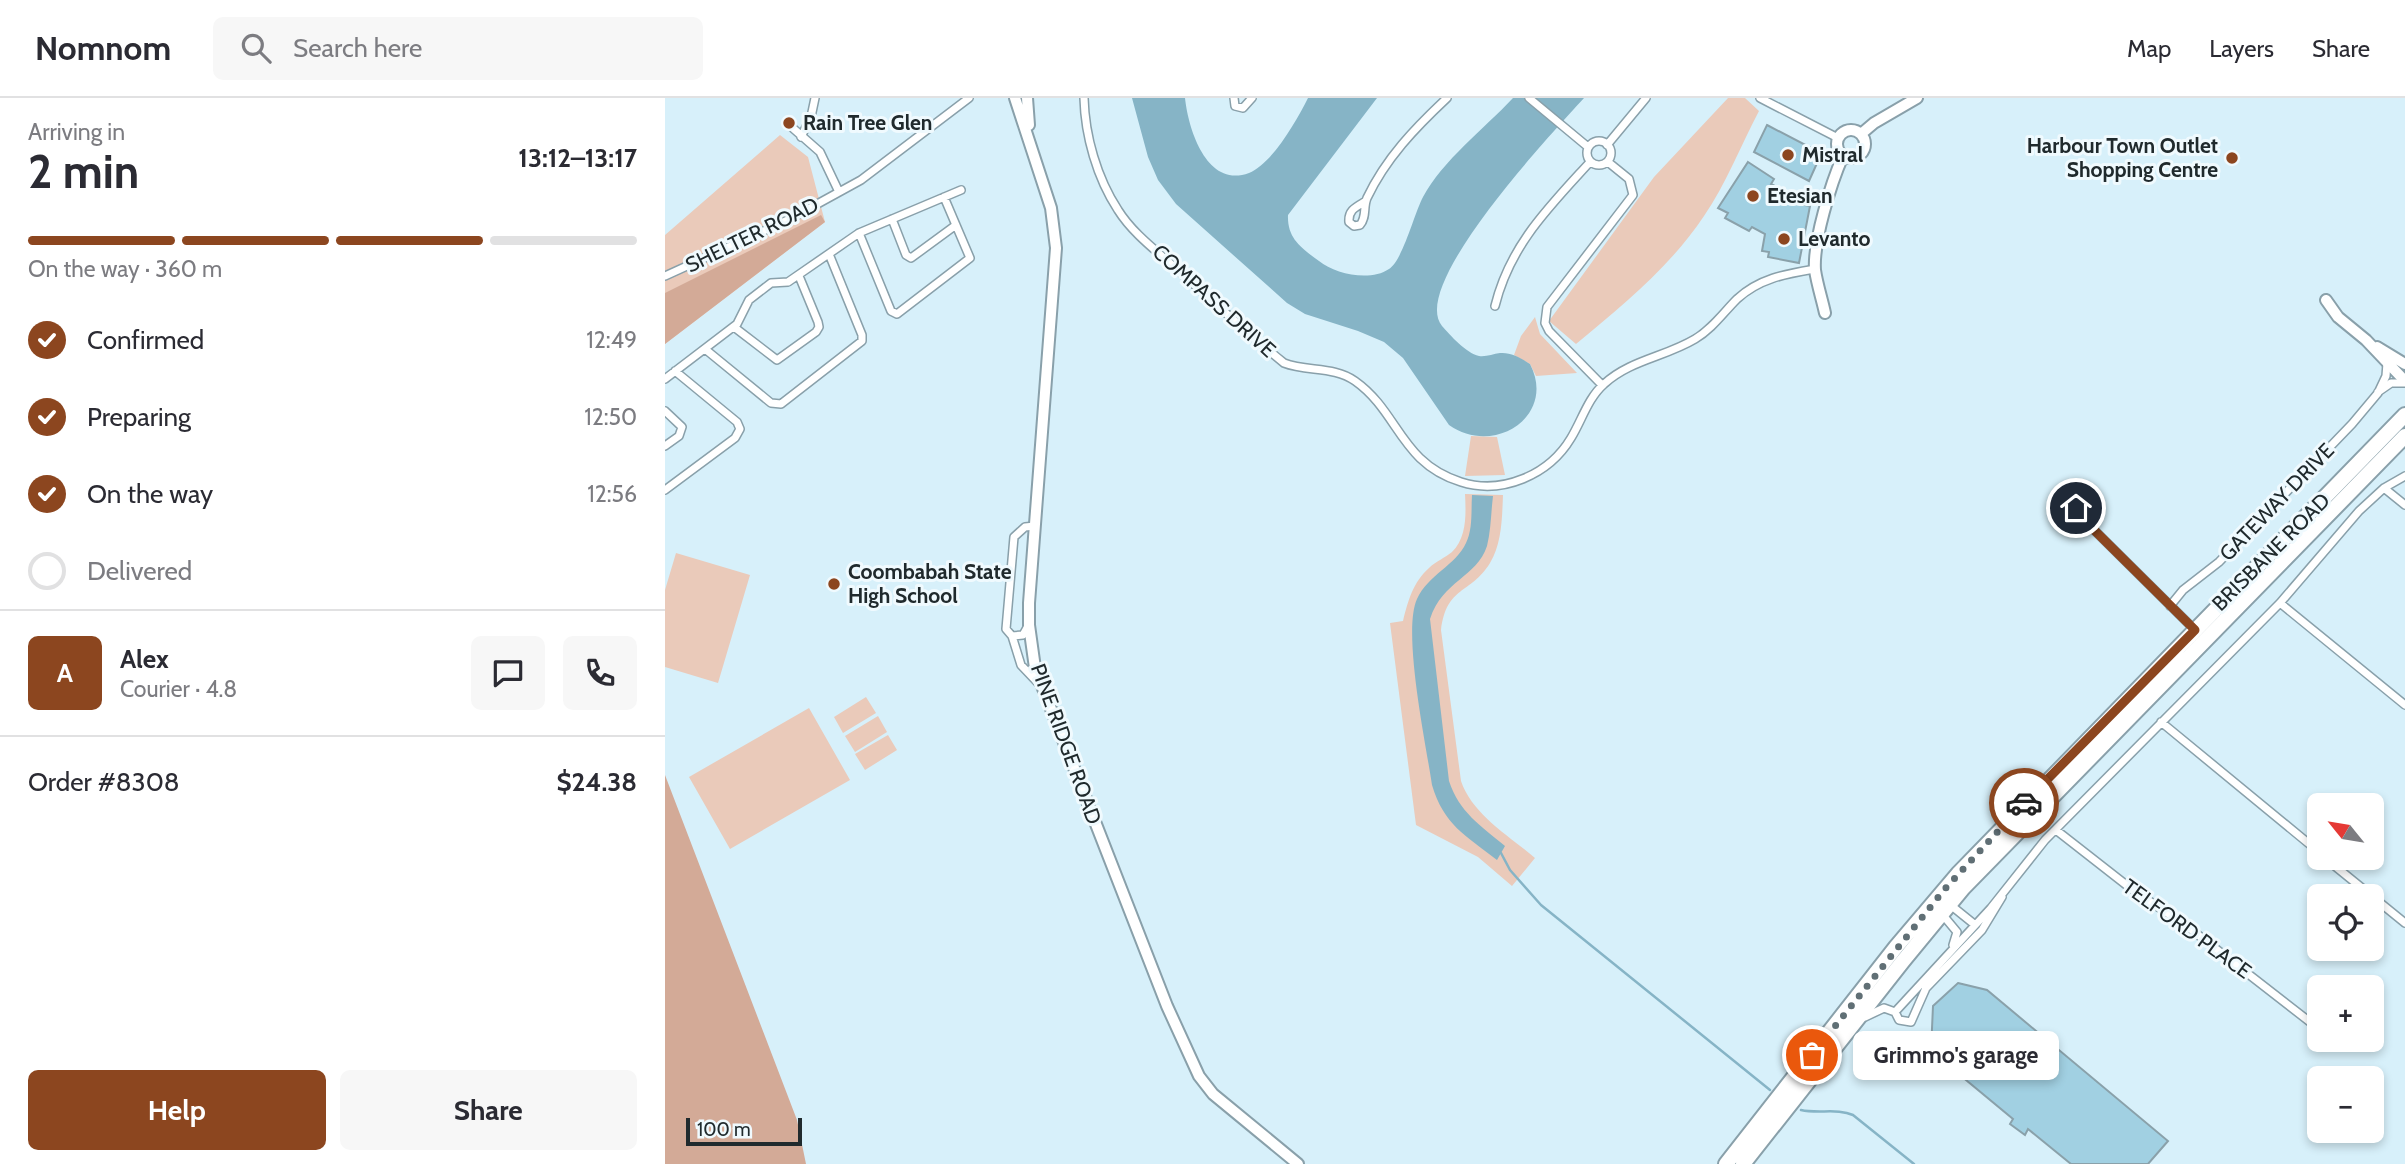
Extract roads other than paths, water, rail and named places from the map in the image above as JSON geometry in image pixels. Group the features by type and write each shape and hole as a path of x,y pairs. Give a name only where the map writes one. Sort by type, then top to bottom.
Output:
{"highway":[{"name":"BRISBANE ROAD","path":"1726,1164 1999,830 2405,415"},
{"name":"BRISBANE ROAD","path":"1743,1164 1848,1031 1941,904 2405,436"}],"street":[{"path":"801,136 811,117 815,98"},
{"path":"787,123 820,152 839,192 861,180 969,98"},
{"name":"COMPASS DRIVE","path":"1084,98 1084,119 1090,144 1106,188 1128,223 1284,363 1297,368 1338,372 1354,379 1380,407 1405,445 1441,474 1463,483 1501,485 1531,476 1561,453 1602,385 1633,365 1696,339 1753,287 1770,278 1815,269"},
{"path":"1234,98 1235,106 1243,108 1252,98"},
{"path":"1366,201 1399,145 1447,98"},
{"path":"1529,98 1588,147"},
{"path":"1607,145 1646,98"},
{"path":"1760,98 1838,138"},
{"path":"1861,134 1874,123 1917,98"},
{"name":"PINE RIDGE ROAD","path":"1019,99 1051,208 1056,248 1029,625 1040,685 1167,1006 1199,1076 1213,1094 1297,1164"},
{"path":"1851,130 1861,134 1865,145 1862,152 1853,158 1843,156 1837,148 1838,138 1851,130"},
{"path":"1597,141 1607,145 1611,154 1608,162 1598,166 1590,162 1587,156 1588,147 1597,141"},
{"path":"1825,313 1815,269 1827,201 1843,156"},
{"path":"1495,306 1508,264 1539,216 1590,162"},
{"path":"1602,385 1549,331 1545,316 1547,307 1633,195 1629,179 1608,162"},
{"path":"665,379 734,327 749,300 771,283 788,282 859,233 961,190"},
{"name":"SHELTER ROAD","path":"665,276 790,219 839,192"},
{"path":"859,233 891,311 898,314 968,260 969,254 944,197"},
{"path":"892,219 906,255 911,258 956,225"},
{"path":"705,349 771,403 781,404 862,341 862,335 829,254"},
{"path":"734,327 776,360 816,332 818,322 799,276"},
{"path":"2326,300 2338,317 2366,340 2405,364"},
{"path":"2378,393 2391,383 2405,382 2396,359"},
{"name":"GATEWAY DRIVE","path":"2170,606 2183,590 2224,557 2353,424 2378,393 2396,359"},
{"path":"665,490 736,438 740,429 737,422 675,371"},
{"path":"665,411 682,427 679,436 665,446"},
{"name":"BRISBANE ROAD","path":"2004,893 2030,857 2280,603 2359,511 2384,488 2405,476"},
{"path":"2384,488 2405,505"},
{"path":"2076,508 2083,519 2195,630"},
{"path":"1035,526 1025,527 1014,537 1005,625 1012,636 1021,665 1040,685"},
{"path":"2280,603 2405,705"},
{"path":"1012,636 1023,635 1029,625"},
{"path":"2161,722 2307,842"},
{"name":"TELFORD PLACE","path":"2056,830 2134,891 2185,924 2307,1020"},
{"path":"2340,870 2405,923"},
{"path":"1895,1012 2004,893"},
{"path":"1895,1012 1899,1020 1911,1022 1917,1014 1926,988 1972,942 1999,906 2004,893"},
{"path":"1941,904 1974,924"},
{"path":"1940,962 1955,943 1957,935 1941,904"},
{"path":"1972,942 1974,924"},
{"path":"1848,1031 1879,1009 1895,1012"}],"water":[{"path":"1132,98 1185,98 1190,124 1202,152 1221,172 1234,176 1249,173 1266,161 1291,129 1308,98 1377,98 1288,215 1290,230 1296,242 1306,252 1334,270 1363,276 1381,273 1394,264 1431,183 1513,98 1584,98 1490,208 1446,277 1437,306 1442,326 1469,351 1482,356 1508,353 1530,364 1536,383 1535,400 1528,415 1517,426 1502,433 1484,436 1467,434 1449,425 1403,358 1384,342 1305,314 1287,303 1176,204 1158,180 1148,157"},
{"path":"1472,495 1493,496 1487,546 1476,565 1451,587 1435,606 1430,619 1449,781 1465,810 1505,846 1497,860 1449,820 1437,799 1432,785 1421,717 1412,636 1417,599 1428,583 1456,558 1466,543 1471,526"}],"waterway":[{"path":"1501,853 1510,870 1541,905 1770,1090"},
{"path":"1801,1110 1853,1115 1914,1164"}],"place":[{"name":"Rain Tree Glen","path":"789,123"},
{"name":"Mistral","path":"1788,155"},
{"name":"Harbour Town Outlet Shopping Centre","path":"2232,158"},
{"name":"Etesian","path":"1753,196"},
{"name":"Levanto","path":"1784,239"},
{"name":"Coombabah State High School","path":"834,584"},
{"name":"Grimmo's garage","path":"1812,1055"}]}
